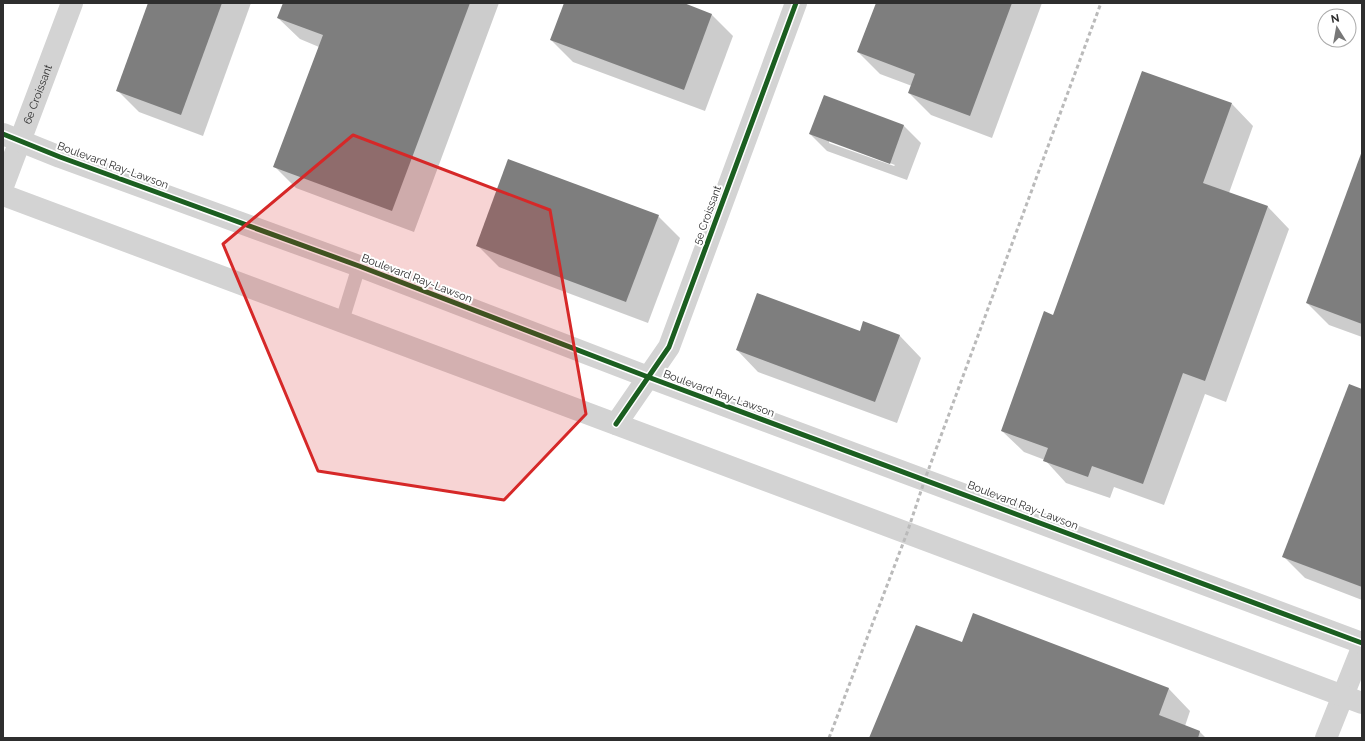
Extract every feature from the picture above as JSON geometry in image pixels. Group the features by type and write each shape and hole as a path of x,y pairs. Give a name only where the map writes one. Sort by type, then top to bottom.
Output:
{"street":[{"name":"6e Croissant","path":"3,186 11,137 72,3"},
{"name":"5e Croissant","path":"616,424 669,347 796,3"},
{"name":"Boulevard Ray-Lawson","path":"11,137 60,157 359,266 648,377 1362,643"},
{"path":"3,195 1353,700"},
{"path":"1326,738 1353,700 1362,648"}],"lane":[{"path":"342,321 359,266"}],"highlighted area":[{"path":"353,135 550,210 586,414 504,500 318,471 223,244"}],"building":[{"path":"148,3 222,3 181,115 116,91"},
{"path":"283,3 470,3 392,211 273,167 323,35 277,18"},
{"path":"564,3 684,3 712,14 684,90 550,40"},
{"path":"876,3 1012,3 970,116 908,93 915,74 857,52"},
{"path":"1142,71 1232,103 1203,183 1268,206 1205,381 1183,373 1143,484 1092,466 1088,477 1043,461 1048,448 1001,431 1044,311 1053,315"},
{"path":"824,95 904,125 890,164 809,134"},
{"path":"1362,151 1362,324 1306,303"},
{"path":"508,159 659,215 626,302 476,246"},
{"path":"757,293 860,331 863,321 900,335 875,402 736,350"},
{"path":"1349,384 1362,389 1362,587 1282,557"},
{"path":"973,613 1169,688 1159,715 1200,731 1198,738 869,738 916,625 962,642"}],"railway":[{"path":"829,738 907,533 925,479 1101,3"}],"cycle path":[{"path":"616,424 669,347 796,3"},
{"path":"3,134 60,157 359,266 648,377 1362,643"}]}
